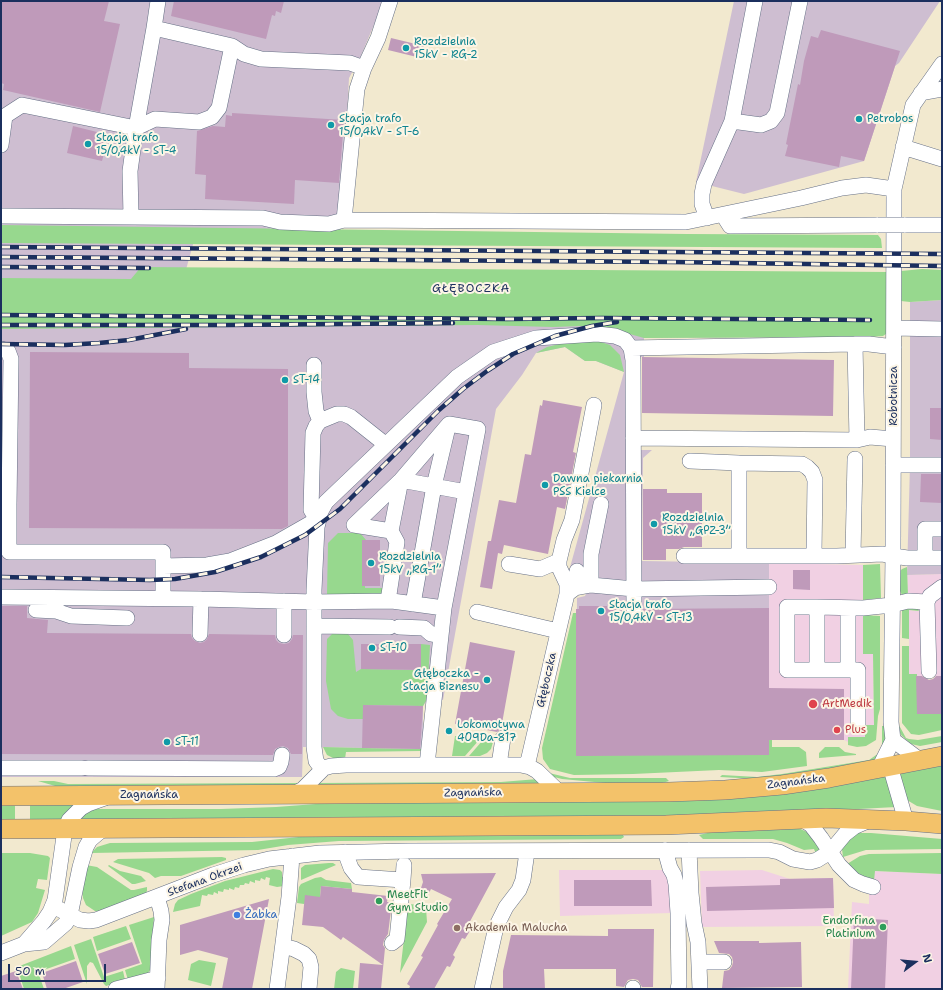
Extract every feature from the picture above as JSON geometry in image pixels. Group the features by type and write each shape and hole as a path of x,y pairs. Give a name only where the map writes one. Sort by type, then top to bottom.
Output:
{"main road":[{"name":"Zagnańska","path":"1,796 668,792 725,790 782,785 942,756"},
{"path":"1,830 666,825 710,824 800,818 873,819 942,824"}],"street":[{"path":"131,216 130,171 158,1"},
{"path":"344,220 357,89 364,68 378,38 390,1"},
{"path":"707,218 702,204 704,184 732,121 755,1"},
{"path":"732,121 761,125 771,121 777,113 800,1"},
{"path":"154,28 232,46 244,54 261,59 350,64 364,68"},
{"path":"1,145 5,116 22,105 136,128 155,119 199,122 212,117 219,108 232,46"},
{"name":"Robotnicza","path":"893,740 891,722 894,189 913,105 942,64"},
{"path":"921,93 942,89"},
{"path":"903,147 942,159"},
{"path":"1,216 263,218 280,222 329,224 344,220 686,222 842,188 866,185 894,189"},
{"path":"723,215 730,226 942,225"},
{"path":"894,328 942,329"},
{"path":"322,769 316,761 314,747 314,602 318,519 326,502 385,444 457,377 493,352 536,338 597,334 615,336 625,340 631,348 633,360 634,609"},
{"path":"854,344 857,440"},
{"path":"631,348 854,344 894,347"},
{"path":"1,349 8,351 11,359 6,428 5,505 9,552 163,552 163,598"},
{"path":"314,365 316,411 320,421"},
{"path":"594,405 572,520 564,540 559,567 567,584 579,589 769,587"},
{"path":"318,519 314,516 311,510 313,433 320,421 337,414 351,416 385,444"},
{"path":"391,531 354,525 401,480 449,424"},
{"path":"413,604 434,486 449,424"},
{"path":"427,765 444,608 478,429 449,424"},
{"path":"633,438 857,440 870,437 893,439"},
{"path":"853,555 855,459"},
{"path":"690,461 802,464 807,467 812,472 815,480 814,556"},
{"path":"739,463 739,556"},
{"path":"893,465 942,465"},
{"path":"401,480 466,492"},
{"path":"388,601 397,542 391,531 401,480"},
{"path":"579,589 591,554 601,504"},
{"path":"163,566 207,565 230,561 276,543 318,519"},
{"path":"925,558 924,529 942,529"},
{"path":"684,556 814,556 882,554 908,558 942,558"},
{"path":"509,564 540,569 560,561"},
{"path":"577,571 579,589"},
{"path":"929,671 927,602 930,596 942,587"},
{"name":"Głęboczka","path":"527,766 558,631 579,589"},
{"path":"1,597 56,604 163,598 314,602 388,601 444,608"},
{"path":"200,634 201,599"},
{"path":"284,601 284,635"},
{"path":"858,725 858,670 787,670 787,607 848,608 892,606 908,601 927,602"},
{"path":"36,610 56,604"},
{"path":"56,604 71,616 127,618"},
{"path":"817,607 817,670"},
{"path":"848,608 848,670"},
{"path":"477,612 558,631"},
{"path":"314,626 424,628 431,634 441,636"},
{"path":"499,764 503,738"},
{"path":"906,821 884,767 893,740 921,761"},
{"path":"1,768 274,769 279,767 282,756"},
{"path":"292,795 303,789 322,769 335,765 521,765 537,771 559,792"},
{"path":"24,944 44,921 53,906 65,829 69,820 81,808 88,804 113,796"},
{"path":"800,818 810,825 843,869 854,880 873,887"},
{"path":"403,880 358,877 351,868 344,852 769,850 779,852 799,861 810,862 817,860 830,852 845,834 854,827 873,819"},
{"path":"1,953 24,944 44,942 63,926 70,915 80,867 86,847 90,840 103,829"},
{"path":"665,850 676,884 678,913 678,989"},
{"path":"689,850 691,893 700,962 700,989"},
{"name":"Stefana Okrzei","path":"53,906 84,921 96,920 213,875 244,865 269,859 292,856 344,852"},
{"path":"482,989 496,927 506,907 519,890 523,880 527,852"},
{"path":"277,989 289,897 292,856"},
{"path":"392,943 397,939 404,865"},
{"path":"116,989 158,984 159,940 162,920 157,897"},
{"path":"283,946 304,954 309,960 311,967 309,989"},
{"path":"700,962 724,962"}],"shaded area":[{"path":"1,1 384,1 360,58 349,78 341,230 197,230 177,302 869,337 644,338 644,357 636,357 640,450 652,450 643,458 642,561 769,563 769,755 576,756 577,598 585,596 587,591 586,571 569,571 624,372 596,361 585,361 565,347 536,353 522,375 496,409 443,700 428,699 423,706 423,749 303,747 302,777 1,777"},
{"path":"734,1 940,1 899,63 895,66 864,161 744,194 696,182"},
{"path":"942,300 942,574 907,575 910,465 910,302"},
{"path":"769,563 863,565 863,653 873,654 874,725 865,737 849,737 848,742 844,740 772,740 772,721 769,721"},
{"path":"942,574 942,676 916,676 916,674 909,674 909,610 918,611 908,607 907,575"},
{"path":"559,870 665,870 670,880 672,913 560,916"},
{"path":"762,870 790,879 833,878 834,926 702,927 700,871"},
{"path":"874,871 942,874 942,989 848,989 852,902 869,904 869,886"}],"green space":[{"path":"1,225 878,235 881,239 882,248 1,243"},
{"path":"141,267 889,272 886,334 883,336 869,337 644,338 604,328 581,326 553,327 478,325 1,329 1,278 131,279"},
{"path":"922,269 942,270 942,300 910,302 901,301 901,271"},
{"path":"572,341 598,341 610,345 620,355 624,372 596,361 585,361 565,347 536,353 547,347"},
{"path":"338,533 360,533 366,540 365,588 384,588 384,594 327,594 328,543"},
{"path":"880,564 881,598 863,600 863,565"},
{"path":"907,567 908,596 902,595 900,591 900,571"},
{"path":"902,608 918,609 919,611 909,610 909,639 902,638"},
{"path":"573,613 576,613 576,755 769,755 769,721 772,721 772,747 799,747 806,752 807,766 762,772 719,770 574,775 550,769 543,759 542,748"},
{"path":"863,615 880,616 880,709 876,740 866,746 857,747 848,745 848,737 865,737 865,725 874,725 873,654 863,654"},
{"path":"332,634 348,634 353,640 356,672 361,669 421,670 421,644 430,645 427,699 423,706 363,705 363,719 348,719 338,716 331,709 326,681 327,639"},
{"path":"902,646 909,646 909,674 917,674 917,714 942,714 942,730 919,735 911,734 902,723"},
{"path":"882,726 885,726 886,743 875,760 866,764 757,779 720,777 722,775 757,777 869,760 879,753 882,745"},
{"path":"897,726 900,727 906,738 918,740 942,736 942,742 920,746 911,744 901,735"},
{"path":"455,736 480,739 465,756 452,756"},
{"path":"483,740 493,742 491,749 487,753 480,756 469,756"},
{"path":"323,747 424,749 420,751 346,752 345,759 335,759 327,755"},
{"path":"825,747 839,747 845,752 856,755 819,758 819,753"},
{"path":"942,764 942,811 917,806 907,800 899,772"},
{"path":"549,773 570,778 666,778 669,781 659,784 616,784 562,779 554,777"},
{"path":"886,775 896,807 728,816 81,822 79,818 91,810 97,809 221,809 276,807 356,801"},
{"path":"538,779 541,784 319,786 315,783 501,782"},
{"path":"38,781 54,781 68,784 302,783 298,785 62,788"},
{"path":"1,803 15,803 15,822 1,822"},
{"path":"30,803 75,803 61,822 30,822"},
{"path":"796,827 807,832 821,850 816,854 814,849 804,850 773,839 703,839 699,835 712,832"},
{"path":"605,833 623,835 624,837 621,839 339,841 288,845 258,850 91,853 97,847 110,843 252,842 308,836"},
{"path":"858,833 942,839 942,849 866,850 843,857 842,849 845,843"},
{"path":"1,853 30,853 48,856 50,858 47,880 38,879 36,888 45,890 38,913 32,922 1,936"},
{"path":"942,853 942,874 875,871 874,881 863,878 847,864 860,856 869,854"},
{"path":"226,858 226,860 181,876 161,876 155,878 149,873 113,862 118,859"},
{"path":"333,863 336,865 301,880 301,868 305,865"},
{"path":"86,865 97,867 131,890 147,887 147,891 146,893 100,911 95,911 86,905 83,898 82,890"},
{"path":"109,865 120,871 141,876 146,881 132,884 108,866"},
{"path":"273,869 280,870 282,872 282,877 286,877 284,886 277,887 269,885 270,878 266,877 265,880 261,878 260,881 255,880 255,883 250,881 249,884 245,883 244,885 240,885 239,888 235,887 234,890 229,888 229,890 224,889 223,892 218,891 218,894 214,892 213,895 202,895 200,906 173,912 175,904 178,900 191,894 225,881"},
{"path":"321,877 326,880 351,883 352,889 321,886 320,897 304,904 297,903 299,887 301,884"},
{"path":"408,904 422,905 426,908 427,922 400,973"},
{"path":"154,917 150,970 148,973 128,980 125,970 142,964 129,925"},
{"path":"126,926 131,939 97,951 93,937"},
{"path":"91,939 104,977 123,971 125,980 106,986 93,963 90,962 87,966 87,984 74,945"},
{"path":"71,946 75,959 38,972 44,989 24,989 17,967"},
{"path":"199,960 216,963 211,986 188,980 191,964"},
{"path":"341,968 355,971 353,989 334,989 336,972"}],"building":[{"path":"1,1 109,1 104,21 120,24 100,112 3,90 4,84 1,83"},
{"path":"174,1 284,1 281,13 276,11 275,16 272,15 266,39 171,16"},
{"path":"821,30 900,51 864,161 841,156 839,167 785,156 798,84 800,85 804,61 811,36 818,38"},
{"name":"Rozdzielnia 15kV - RG-2","path":"391,38 424,46 421,58 388,50"},
{"path":"232,113 344,120 339,183 295,180 294,204 205,199 206,175 195,174 197,131 213,126 225,127 226,115 232,116"},
{"name":"Stacja trafo 15/0,4kV - ST-4","path":"73,126 109,135 102,161 67,153"},
{"path":"30,352 189,353 189,368 288,369 288,526 282,529 29,528"},
{"path":"642,357 834,360 833,416 642,413"},
{"name":"Dawna piekarnia PSS Kielce","path":"543,400 582,407 573,452 576,453 565,509 557,507 548,554 504,545 502,554 498,553 492,589 480,587 488,541 491,541 499,500 516,503 525,454 531,455 540,405 542,406"},
{"path":"930,408 942,408 942,440 930,439"},
{"path":"921,474 942,474 942,503 920,502"},
{"path":"643,489 667,489 667,493 702,493 702,547 666,549 666,560 643,560"},
{"name":"Rozdzielnia 15kV „RG-1”","path":"362,540 380,540 380,586 362,586"},
{"path":"793,570 810,570 810,590 793,589"},
{"path":"1,606 27,606 27,618 48,620 47,633 191,634 195,641 200,643 207,639 209,634 275,635 276,640 279,643 284,644 289,643 293,635 303,635 302,754 291,754 288,748 283,746 275,749 273,755 1,754"},
{"path":"579,606 625,606 626,614 629,617 634,618 639,617 643,609 769,608 769,688 844,689 844,740 769,740 769,755 576,756 576,609 579,609"},
{"name":"Głęboczka - Stacja Biznesu","path":"470,642 515,651 501,729 497,732 455,724"},
{"path":"361,644 421,644 421,670 361,669"},
{"path":"916,676 922,676 929,680 936,676 942,676 942,714 917,714"},
{"path":"363,705 423,706 420,749 362,748"},
{"path":"496,873 467,927 471,929 465,939 462,938 453,955 455,957 450,967 447,966 434,989 409,989 410,986 407,984 423,957 421,956 438,925 437,924 452,899 431,889 428,895 420,891 423,882 421,874"},
{"path":"833,878 834,908 707,911 706,887 780,885 780,879"},
{"path":"574,880 651,880 652,906 574,906"},
{"path":"321,886 352,889 352,892 388,896 387,902 392,902 388,934 383,945 385,948 381,989 358,989 360,963 383,965 343,937 341,940 323,927 302,925 305,895 320,897"},
{"path":"269,899 252,989 222,989 228,958 198,950 180,955 180,925"},
{"path":"854,918 888,920 885,989 851,989"},
{"path":"608,929 654,929 653,987 642,987 638,980 633,979 628,980 624,987 616,986 616,969 544,969 545,989 503,989 503,971 511,935 608,936"},
{"path":"714,941 759,941 759,943 801,942 802,987 722,988 724,971 729,970 733,962 732,957 729,954 719,953"},
{"path":"132,942 140,963 105,974 98,954"},
{"path":"76,961 83,982 63,989 47,989 42,973"},
{"path":"16,971 23,989 1,989 1,976"}],"railway":[{"path":"1,247 942,254"},
{"path":"1,257 672,262 942,266"},
{"path":"1,267 149,268"},
{"path":"1,315 870,320"},
{"path":"1,577 150,580 175,579 215,572 261,557 305,535 340,509 439,410 487,371 513,354 555,336 592,326 617,322"},
{"path":"1,325 453,323"},
{"path":"1,344 65,345 99,343 129,340 186,329"}],"place":[{"name":"Rozdzielnia 15kV - RG-2","path":"406,48"},
{"name":"Petrobos","path":"859,119"},
{"name":"Stacja trafo 15/0,4kV - ST-6","path":"331,125"},
{"name":"Stacja trafo 15/0,4kV - ST-4","path":"88,144"},
{"name":"ST-14","path":"285,380"},
{"name":"Dawna piekarnia PSS Kielce","path":"545,485"},
{"name":"Rozdzielnia 15kV „GPZ-3”","path":"654,524"},
{"name":"Rozdzielnia 15kV „RG-1”","path":"371,563"},
{"name":"Stacja trafo 15/0,4kV - ST-13","path":"601,611"},
{"name":"ST-10","path":"372,648"},
{"name":"Głęboczka - Stacja Biznesu","path":"487,680"},
{"name":"ArtMedik","path":"813,704"},
{"name":"Plus","path":"837,730"},
{"name":"Lokomotywa 409Da-817","path":"449,731"},
{"name":"ST-11","path":"167,742"},
{"name":"MeetFit Gym Studio","path":"379,901"},
{"name":"Żabka","path":"237,915"},
{"name":"Endorfina Platinium","path":"883,927"},
{"name":"Akademia Malucha","path":"457,928"}],"district":[{"name":"GŁĘBOCZKA","path":"471,289"}]}
